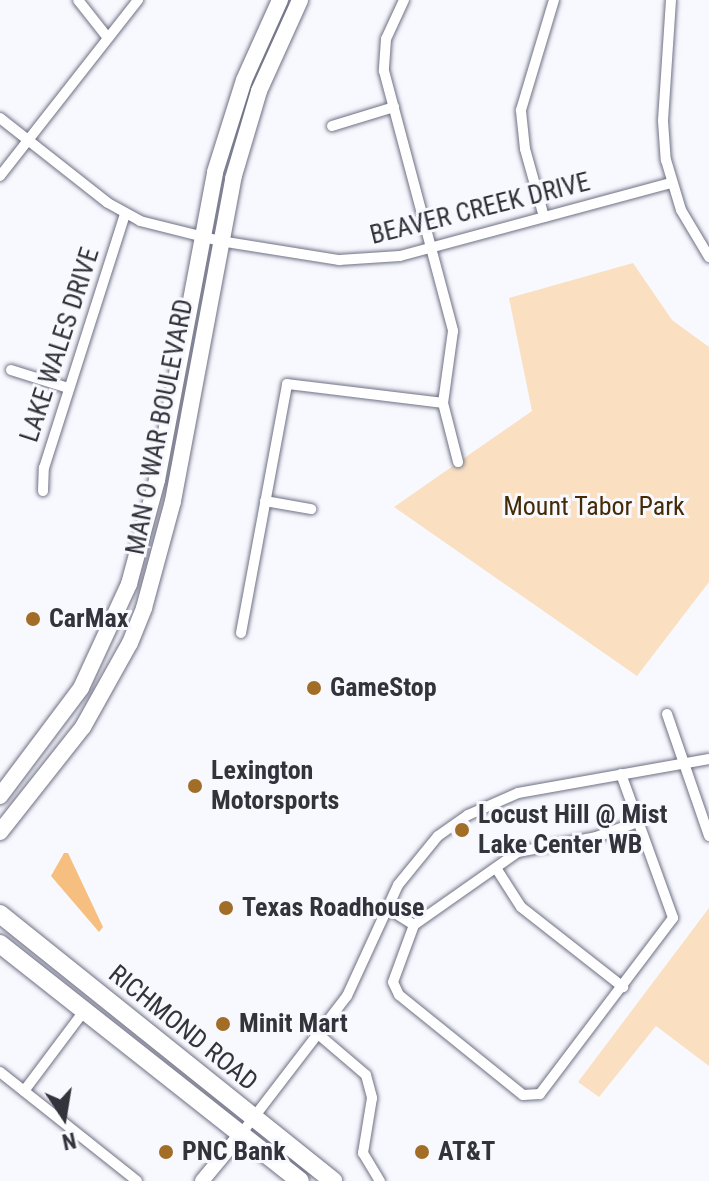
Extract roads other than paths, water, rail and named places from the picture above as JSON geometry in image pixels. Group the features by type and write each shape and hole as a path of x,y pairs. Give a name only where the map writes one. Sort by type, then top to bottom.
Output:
{"highway":[{"name":"RICHMOND ROAD","path":"0,914 333,1181"},
{"name":"RICHMOND ROAD","path":"0,944 300,1181"}],"main road":[{"name":"MAN O WAR BOULEVARD","path":"0,796 81,688 129,584 157,480 203,238 233,111 280,0"},
{"name":"MAN O WAR BOULEVARD","path":"0,832 83,727 130,643 144,608 173,501 220,241 245,133 300,0"}],"street":[{"path":"78,0 108,38"},
{"path":"0,176 138,0"},
{"path":"404,0 384,51 394,107 453,331 443,403 458,462"},
{"path":"544,217 525,149 521,110 554,0"},
{"path":"671,0 663,121 671,183 709,257"},
{"path":"332,126 394,107"},
{"name":"BEAVER CREEK DRIVE","path":"0,118 125,214 203,238 358,261 431,247 671,183"},
{"name":"LAKE WALES DRIVE","path":"43,491 44,468 125,214"},
{"path":"11,370 68,388"},
{"path":"241,633 287,384 443,403"},
{"path":"265,501 311,509"},
{"path":"667,714 709,836"},
{"path":"202,1181 318,1034 357,979 387,908 415,861 468,815 518,793 709,759"},
{"path":"621,774 673,918 540,1094 523,1095 399,995 393,982 414,925 518,852 596,837 638,822"},
{"path":"496,868 521,907 623,987"},
{"path":"387,908 414,925"},
{"path":"24,1091 84,1011"},
{"path":"318,1034 366,1075 372,1098 363,1153 380,1181"},
{"path":"0,1072 137,1181"}],"place":[{"name":"CarMax","path":"33,619"},
{"name":"GameStop","path":"314,688"},
{"name":"Lexington Motorsports","path":"195,786"},
{"name":"Locust Hill @ Mist Lake Center WB","path":"462,830"},
{"name":"Texas Roadhouse","path":"226,908"},
{"name":"Minit Mart","path":"223,1024"},
{"name":"PNC Bank","path":"166,1152"},
{"name":"AT&T","path":"422,1152"}],"park label":[{"name":"Mount Tabor Park","path":"594,507"}]}
